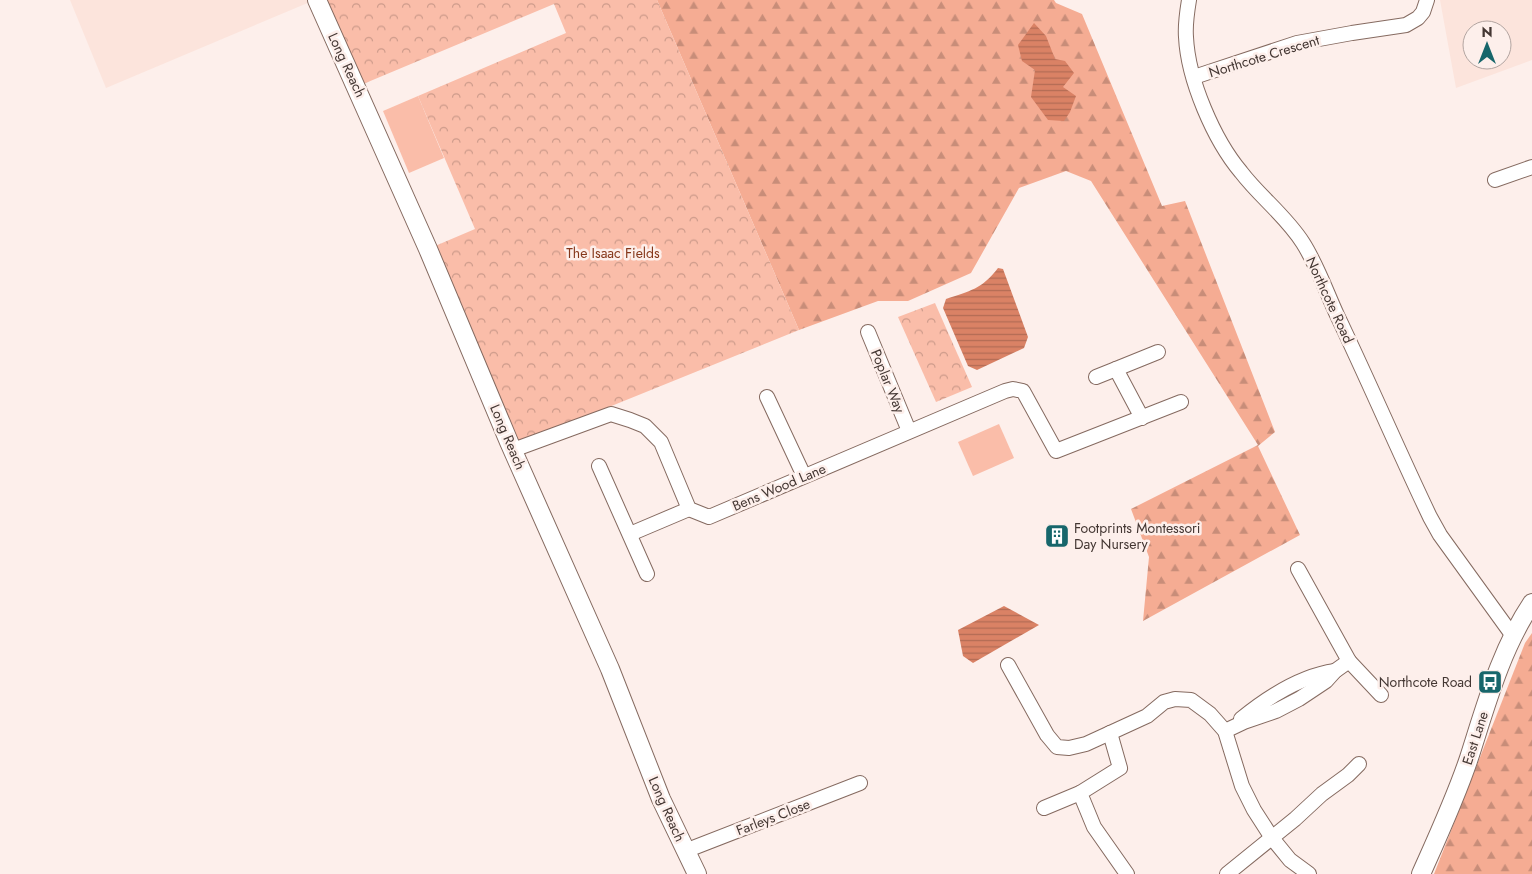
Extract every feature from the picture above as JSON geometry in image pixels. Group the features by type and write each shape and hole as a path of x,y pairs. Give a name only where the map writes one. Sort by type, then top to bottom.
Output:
{"street":[{"name":"Long Reach","path":"317,0 428,249 513,450 606,661 661,798 697,874"},
{"name":"Northcote Crescent","path":"1189,0 1186,16 1186,38 1194,77 1297,43 1406,25 1418,18 1423,12 1427,0"},
{"name":"Northcote Road","path":"1194,77 1200,100 1210,122 1240,171 1280,214 1303,244 1440,535 1513,636"},
{"path":"1495,180 1532,167"},
{"name":"Poplar Way","path":"868,332 909,431"},
{"path":"1096,377 1158,352"},
{"path":"1116,368 1142,418 1181,402"},
{"name":"Bens Wood Lane","path":"689,509 709,517 909,431 1013,389 1023,391 1056,451 1142,418"},
{"path":"768,396 804,476"},
{"path":"513,450 611,414 645,426 661,442 689,509 630,534"},
{"path":"600,466 647,574"},
{"path":"1298,569 1349,661 1382,695"},
{"name":"East Lane","path":"1421,874 1453,799 1493,685 1513,636 1532,603"},
{"path":"1225,732 1244,722 1276,711 1299,699 1326,681 1335,671 1349,661"},
{"path":"1008,665 1047,735 1057,747 1068,748 1086,744 1147,716 1164,702 1175,699 1191,700 1210,714 1225,732 1242,786 1254,810 1272,838 1290,860 1309,874"},
{"path":"1044,808 1080,793 1120,768 1110,733"},
{"path":"1227,874 1359,764"},
{"name":"Farleys Close","path":"685,851 860,783"},
{"path":"1080,793 1094,827 1127,874"}],"shaded area":[{"path":"70,0 309,0 310,2 106,88"},
{"path":"1440,0 1532,0 1532,60 1512,67 1512,20 1462,20 1462,70 1505,70 1456,88"},
{"path":"1034,23 1046,36 1055,59 1065,61 1074,73 1063,87 1076,96 1070,112 1064,121 1048,120 1031,97 1035,70 1022,61 1018,45"},
{"path":"998,268 1003,269 1028,337 1024,348 977,370 968,366 943,308 946,299 981,285"},
{"path":"1004,606 1039,625 973,663 963,656 958,630"}],"green space":[{"name":"The Isaac Fields","path":"317,0 657,0 799,330 520,443 513,450 428,249 475,229 418,96 566,33 554,4 356,87"},
{"path":"657,0 1054,0 1056,3 1082,14 1162,206 1185,201 1275,432 1258,446 1300,535 1143,621 1149,557 1131,509 1258,445 1091,181 1066,171 1019,188 971,273 908,301 878,301 799,330"},
{"path":"418,96 444,158 409,173 383,111"},
{"path":"935,303 972,387 936,402 898,317"},
{"path":"999,424 1014,458 973,476 958,442"},
{"path":"1532,633 1532,874 1434,874 1525,643"}],"place":[{"name":"Footprints Montessori Day Nursery","path":"1057,536"},
{"name":"Northcote Road","path":"1490,682"}]}
